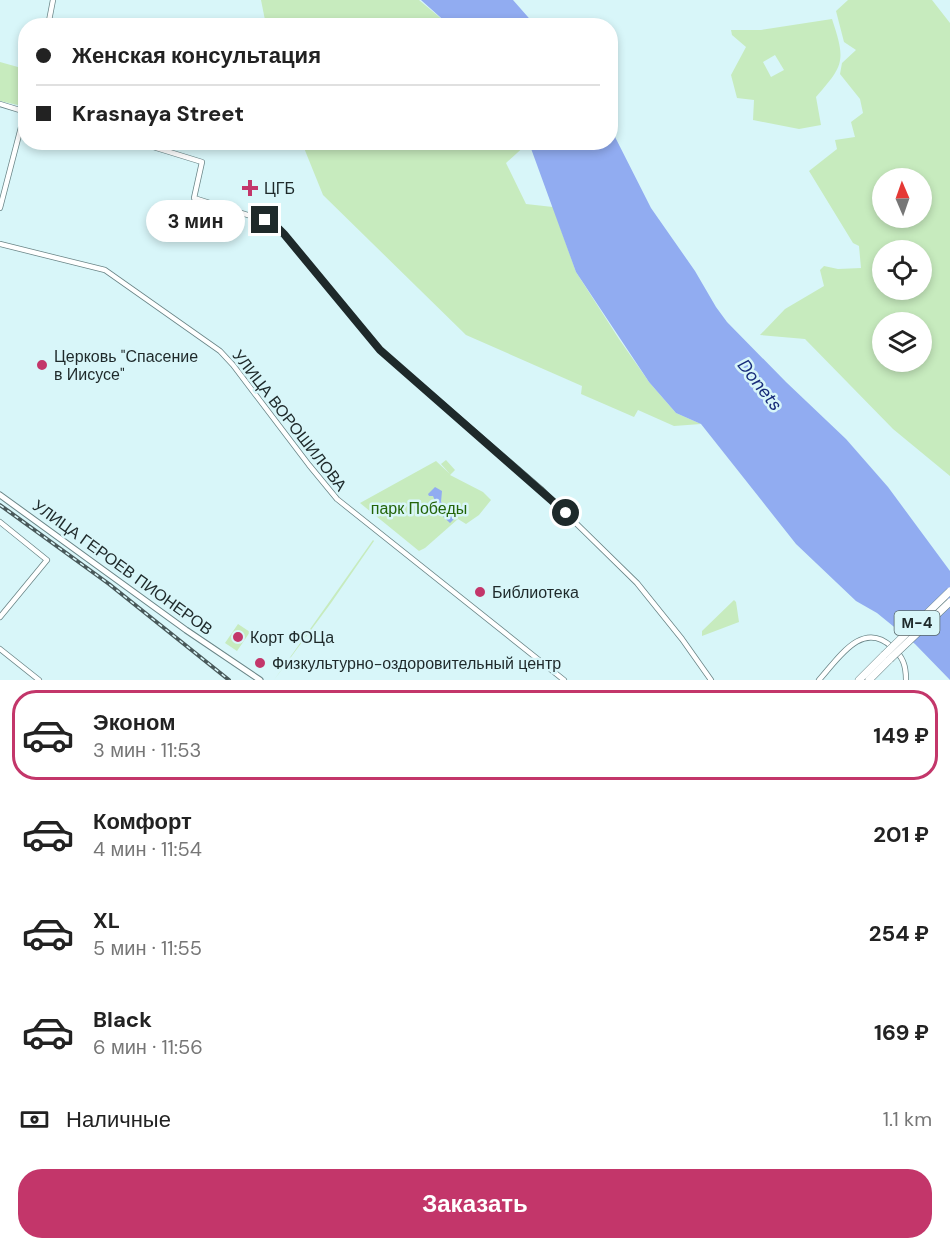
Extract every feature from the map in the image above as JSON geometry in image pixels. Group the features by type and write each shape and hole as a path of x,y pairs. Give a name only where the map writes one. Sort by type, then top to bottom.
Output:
{"highway":[{"name":"М-4","path":"869,680 887,657 950,591"},
{"name":"М-4","path":"859,680 950,602"}],"main road":[{"name":"УЛИЦА ГЕРОЕВ ПИОНЕРОВ","path":"0,495 186,630 260,680"}],"street":[{"path":"50,18 53,0"},
{"path":"0,104 18,108"},
{"path":"0,208 18,137"},
{"path":"163,150 202,162 194,198 277,226 380,350 556,503 637,583 682,639 711,680"},
{"name":"УЛИЦА ВОРОШИЛОВА","path":"0,244 103,269 220,351 235,367 337,499 564,680"},
{"path":"0,522 47,560 0,617"},
{"path":"819,680 856,641 873,636 884,641 900,655 904,662 906,680"},
{"path":"0,649 39,680"}],"green space":[{"path":"261,0 419,0 441,18 265,18"},
{"path":"848,0 932,0 950,23 950,476 893,429 805,339 760,335 785,309 824,286 820,270 824,266 838,269 861,268 859,246 853,243 809,171 837,149 835,140 855,137 851,122 863,113 860,99 840,74 842,63 856,50 844,42 836,11"},
{"path":"832,19 839,44 840,62 832,77 816,97 821,125 799,129 753,120 754,100 737,98 731,75 746,47 732,35 731,30 761,30","holes":["775,55 784,70 771,77 763,62"]},
{"path":"0,62 18,67 18,105 0,101"},
{"path":"305,150 520,150 506,163 526,204 553,207 576,272 619,339 649,382 676,413 701,424 674,426 638,410 634,417 581,394 582,386 466,335 323,195"},
{"name":"парк Победы","path":"446,460 455,470 450,475 483,492 491,500 479,515 466,524 458,519 419,551 360,503 436,461 450,474 441,464"},
{"path":"373,540 331,603 274,680"},
{"path":"734,600 739,622 702,636 702,631"},
{"name":"Корт ФОЦа","path":"238,624 250,632 237,651 225,643"}],"water":[{"path":"421,0 513,0 529,18 441,18"},
{"name":"Donets","path":"618,143 651,208 727,322 846,439 888,487 950,571 950,680 915,644 877,613 856,601 796,544 701,424 676,413 649,382 576,272 532,150 618,150"},
{"path":"435,487 442,491 441,502 451,510 455,518 450,523 435,509 437,505 433,496 428,494"}],"railway":[{"path":"0,505 109,584 229,680"}],"place":[{"name":"ЦГБ","path":"250,188"},
{"name":"Церковь \"Спасение в Иисусе\"","path":"42,365"},
{"name":"Библиотека","path":"480,592"},
{"name":"Корт ФОЦа","path":"238,637"},
{"name":"Физкультурно-оздоровительный центр","path":"260,663"}],"route":[{"path":"265,220 274,224 284,234 380,350 566,513"}]}
